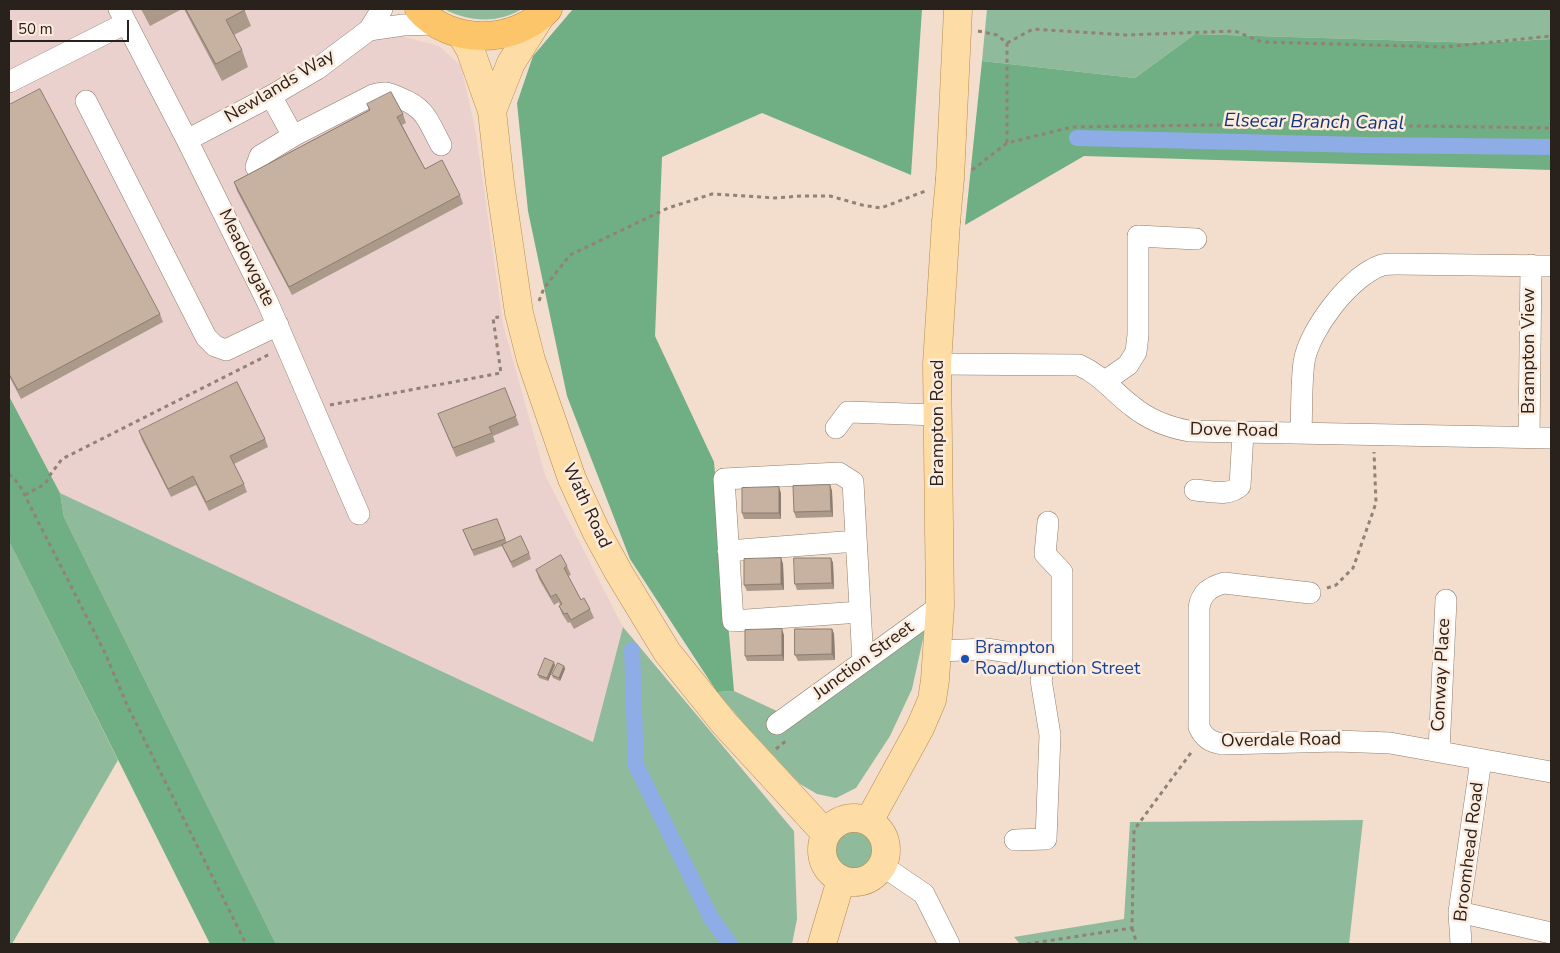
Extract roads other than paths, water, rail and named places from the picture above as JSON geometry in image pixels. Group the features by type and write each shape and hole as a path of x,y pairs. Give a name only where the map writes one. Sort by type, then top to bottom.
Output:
{"highway":[{"path":"439,22 482,37 504,34 524,26 545,12"}],"main road":[{"name":"Wath Road","path":"492,111 511,63 545,12"},
{"name":"Brampton Road","path":"869,821 920,728 932,700 938,651 940,606 937,364 950,180 957,17"},
{"name":"Wath Road","path":"439,22 470,50 492,111 500,183 519,313 531,360 568,470 596,531 667,652 724,723 826,834"},
{"path":"850,818 860,818 869,821 877,827 886,845 886,856 883,866 869,879 860,882 841,880 832,874 825,865 822,849 826,834 832,826 840,821 850,818"},
{"path":"822,944 841,880"}],"street":[{"path":"369,30 382,9"},
{"path":"9,82 122,16"},
{"name":"Meadowgate","path":"122,16 187,140 288,345 359,514"},
{"path":"369,30 439,22"},
{"name":"Newlands Way","path":"187,140 271,96 317,69 369,30"},
{"path":"256,167 260,156 292,136 373,95 384,92 413,103 423,111 441,145"},
{"path":"271,96 292,136"},
{"path":"86,101 206,338 215,346 226,350 278,325"},
{"path":"1105,381 1128,365 1136,352 1138,335 1138,236 1196,239"},
{"path":"1301,432 1304,362 1309,345 1332,306 1348,288 1365,275 1382,265 1397,264 1541,266"},
{"name":"Brampton View","path":"1529,437 1541,266"},
{"name":"Dove Road","path":"937,364 1079,365 1092,371 1131,406 1149,418 1169,427 1189,431 1551,438"},
{"path":"836,428 848,412 938,415"},
{"path":"1195,490 1228,493 1235,491 1240,486 1243,432"},
{"path":"860,612 733,621 724,479 839,473 853,482 860,612 862,662"},
{"path":"938,651 988,649 1031,656 1046,662 1062,659 1062,572 1045,554 1048,522"},
{"path":"728,551 856,540"},
{"name":"Overdale Road","path":"1310,593 1224,583 1214,586 1205,592 1200,600 1199,608 1199,727 1203,736 1212,742 1223,744 1362,741 1390,743 1551,772"},
{"name":"Conway Place","path":"1439,751 1446,600"},
{"name":"Junction Street","path":"787,723 862,662 940,606"},
{"path":"1015,840 1046,839 1050,735 1041,680 1046,662"},
{"name":"Broomhead Road","path":"1460,944 1459,912 1481,760"},
{"path":"883,866 924,894 949,944"},
{"path":"1459,912 1551,933"}],"waterway":[{"name":"Elsecar Branch Canal","path":"1077,138 1363,145 1551,147"},
{"path":"632,650 636,765 711,918 730,944"}],"place":[{"name":"Brampton Road/Junction Street","path":"965,659"}]}
